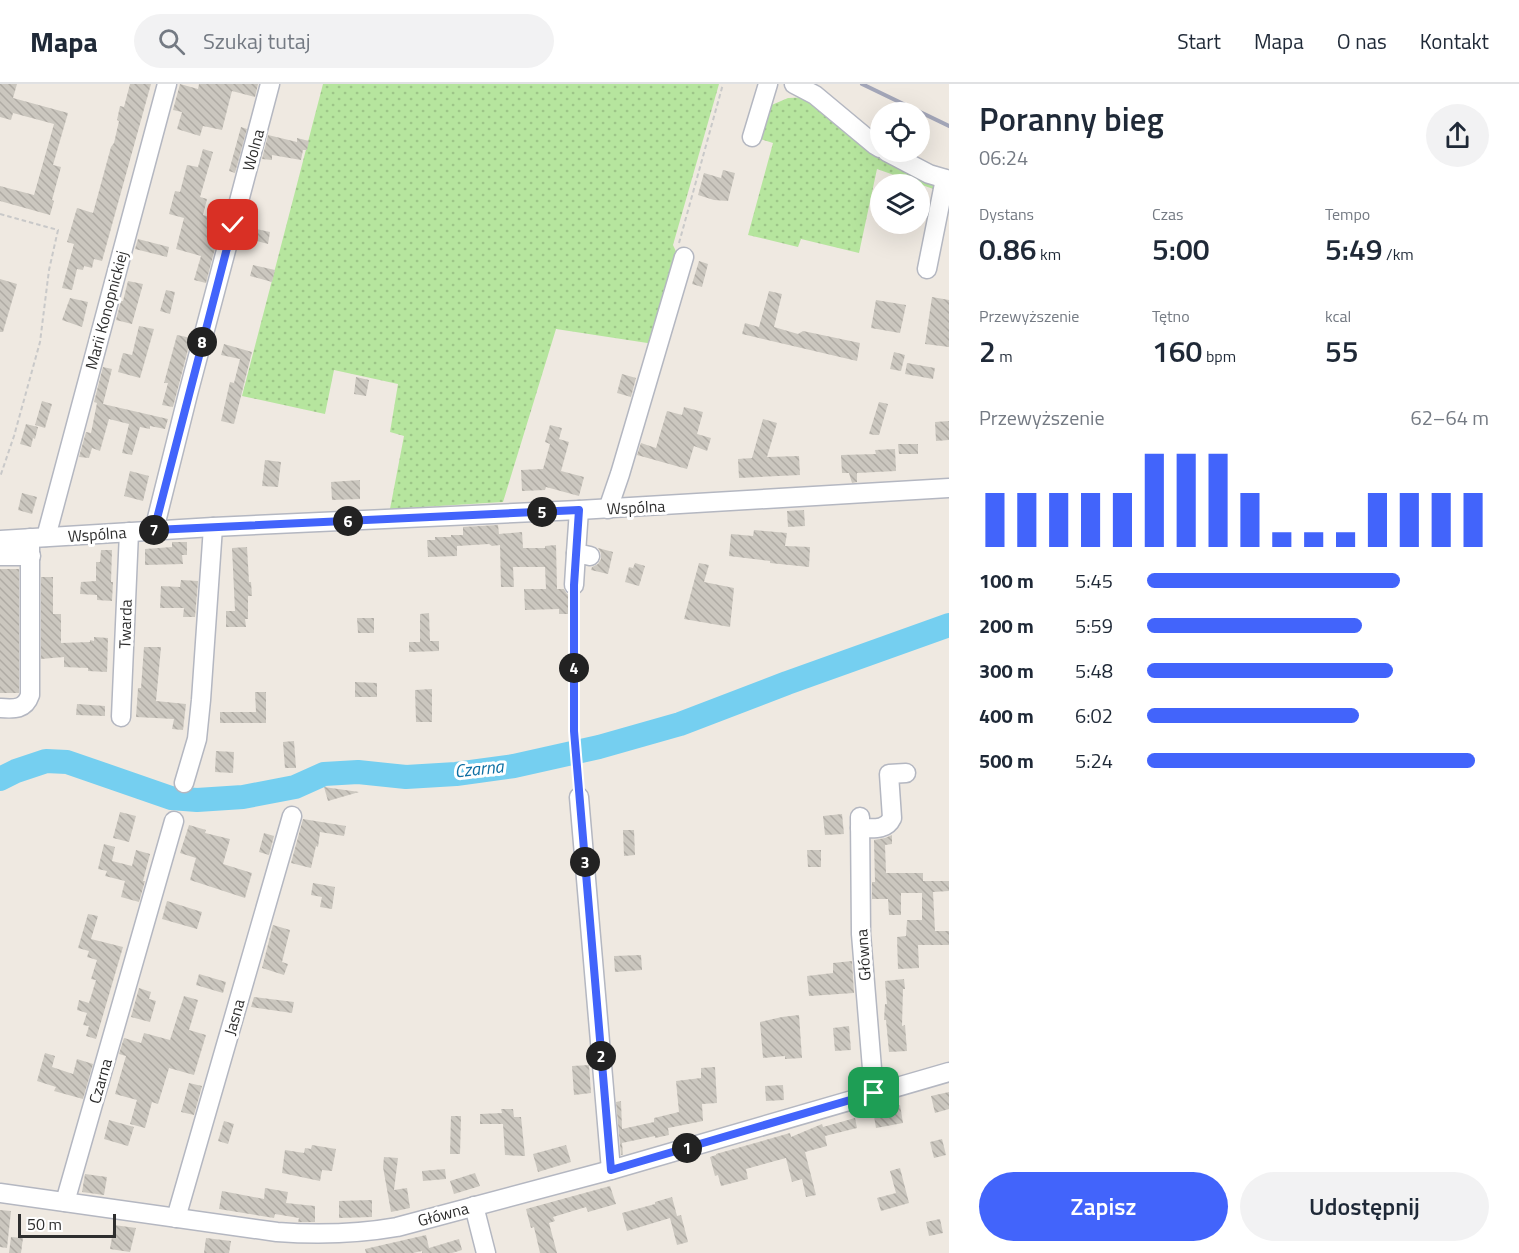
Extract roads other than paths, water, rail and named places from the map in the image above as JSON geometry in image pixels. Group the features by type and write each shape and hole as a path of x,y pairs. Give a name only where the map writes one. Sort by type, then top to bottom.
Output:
{"street":[{"name":"Marii Konopnickiej","path":"0,708 23,706 28,702 30,695 31,556 167,84"},
{"name":"Wolna","path":"154,530 270,84"},
{"path":"752,137 768,84"},
{"path":"794,84 814,95 870,141"},
{"path":"906,162 929,174 947,179 927,269"},
{"path":"608,508 627,452 684,256"},
{"name":"Wspólna","path":"0,540 949,488"},
{"path":"574,585 583,555 579,510"},
{"path":"184,783 197,739 213,527"},
{"name":"Twarda","path":"121,717 129,532"},
{"path":"0,556 31,556"},
{"name":"Główna","path":"874,1093 861,934 860,823 880,828 890,822 892,818 890,774 906,773"},
{"path":"579,797 611,1170"},
{"name":"Jasna","path":"176,1218 292,816"},
{"name":"Czarna","path":"65,1203 174,821"},
{"name":"Główna","path":"0,1193 277,1232 307,1234 370,1232 397,1227 611,1170 949,1072"},
{"path":"474,1206 486,1253"}],"waterway":[{"name":"Czarna","path":"0,779 46,761 67,762 171,798 197,800 243,797 295,787 324,774 358,772 406,777 456,774 514,766 599,747 680,724 949,625"}],"railway":[{"path":"862,84 949,126"}]}
